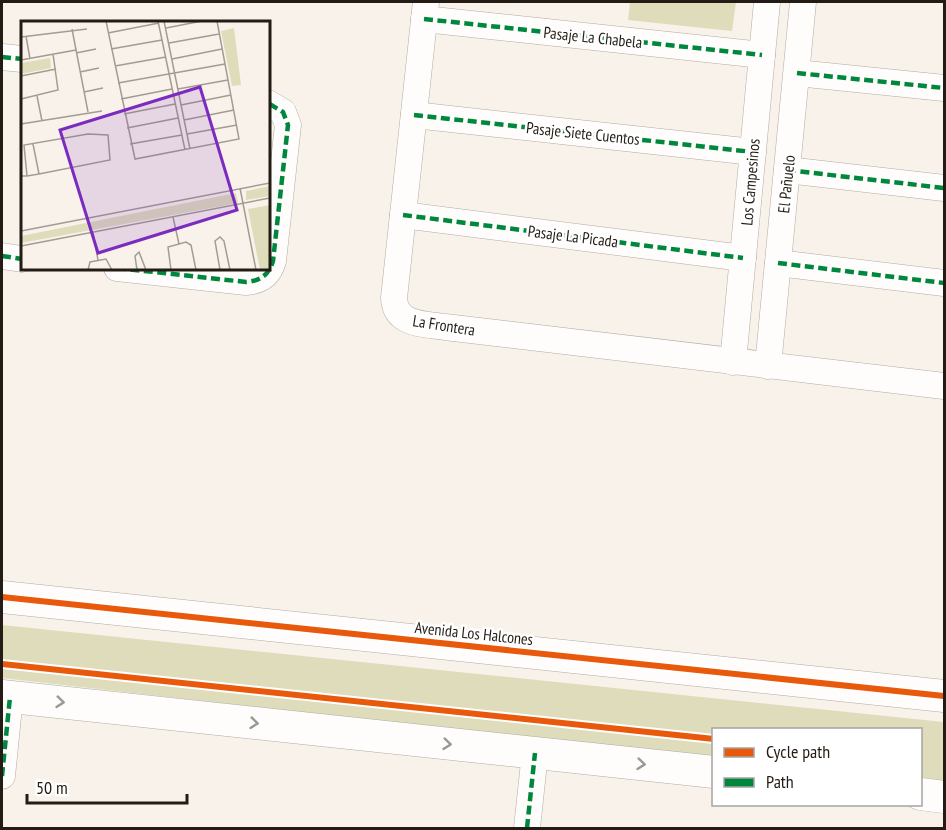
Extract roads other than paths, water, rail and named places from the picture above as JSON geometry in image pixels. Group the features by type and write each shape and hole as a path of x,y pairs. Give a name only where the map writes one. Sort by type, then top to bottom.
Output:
{"street":[{"name":"Los Campesinos","path":"733,362 767,2"},
{"name":"El Pañuelo","path":"768,366 803,2"},
{"name":"Pasaje La Chabela","path":"425,10 762,55"},
{"name":"La Frontera","path":"425,10 394,303 399,313 409,321 945,386"},
{"path":"2,57 21,59"},
{"path":"796,73 945,88"},
{"path":"270,104 284,112 288,125 273,261 270,268"},
{"name":"Pasaje Siete Cuentos","path":"414,115 753,152"},
{"path":"787,170 945,188"},
{"name":"Pasaje La Picada","path":"403,215 743,258"},
{"path":"2,256 21,259"},
{"path":"778,263 945,283"},
{"path":"148,270 246,282 258,280 269,270"},
{"name":"Avenida Los Halcones","path":"2,597 945,696"},
{"path":"2,776 6,697 712,772"},
{"path":"527,828 535,753"},
{"path":"922,794 945,797"}]}
